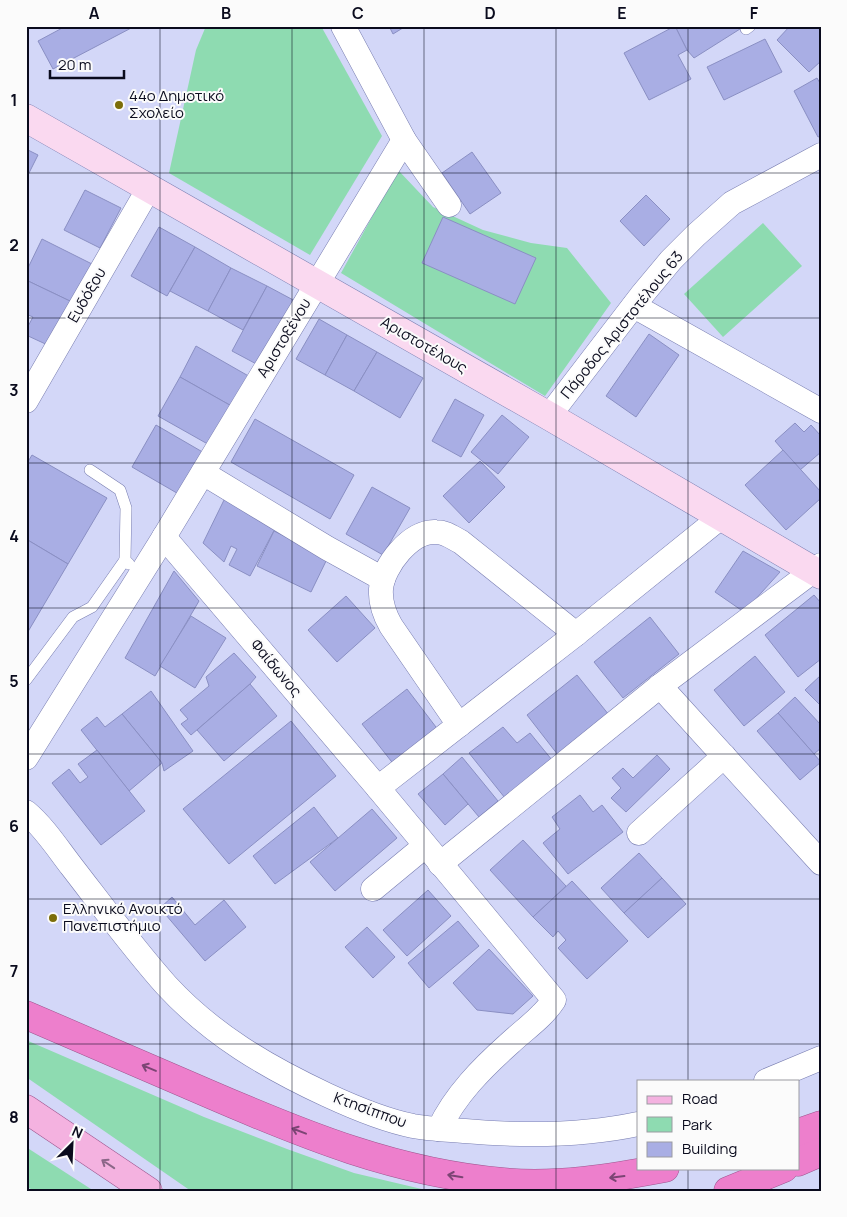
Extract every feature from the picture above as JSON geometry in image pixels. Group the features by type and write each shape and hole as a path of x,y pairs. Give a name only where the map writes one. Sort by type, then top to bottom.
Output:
{"highway":[{"path":"26,1015 254,1114 332,1144 399,1165 458,1177 523,1184 579,1182 654,1170"},
{"path":"800,1132 821,1125"},
{"path":"800,1161 821,1152"},
{"path":"728,1191 779,1170"}],"main road":[{"name":"Αριστοτέλους","path":"26,118 549,416 722,517 818,570"},
{"path":"26,1108 148,1191"}],"street":[{"path":"343,26 404,140 449,205"},
{"name":"Αριστοξένου","path":"164,537 404,140"},
{"name":"Πάροδος Αριστοτέλους 63","path":"549,416 671,260 720,212 821,155"},
{"name":"Ευδόξου","path":"26,401 148,188"},
{"path":"634,306 821,411"},
{"path":"203,473 327,548 383,579"},
{"path":"378,788 576,634 722,517"},
{"path":"460,725 386,618 381,599 383,579 399,552 410,541 428,532 444,533 461,542 576,634"},
{"path":"26,758 133,568 164,537"},
{"name":"Φαίδωνος","path":"164,537 378,788 554,1000 547,1010 509,1044 461,1093 446,1114 439,1129"},
{"path":"440,864 660,686 818,570"},
{"path":"660,686 821,863"},
{"path":"639,833 724,756"},
{"name":"Κτησίππου","path":"26,812 56,846 148,964 186,1006 210,1027 259,1061 306,1085 382,1117 411,1125 487,1133 539,1134 596,1131 637,1124"},
{"path":"373,889 425,846"},
{"path":"768,1080 821,1058"}],"lane":[{"path":"26,680 73,617 92,607 133,568 126,508 120,490 90,470"}],"green space":[{"path":"206,26 321,26 382,136 310,255 169,173 196,50"},
{"path":"398,170 433,207 483,230 531,243 567,248 611,303 545,396 341,273"},
{"path":"763,223 802,266 723,337 684,294"},
{"path":"26,1040 204,1117 287,1149 354,1173 430,1191 191,1191 26,1077"},
{"path":"26,1147 94,1191 34,1191 26,1186"}],"building":[{"path":"66,26 135,26 53,69 38,41"},
{"path":"389,26 406,26 393,34"},
{"path":"675,26 738,26 740,29 694,58 687,50"},
{"path":"675,26 687,50 678,55 691,79 649,100 624,53"},
{"path":"790,26 821,26 821,61 809,72 777,40"},
{"path":"765,39 782,72 724,100 707,67"},
{"path":"817,78 821,85 821,136 818,137 794,91"},
{"path":"26,149 38,155 26,179"},
{"path":"472,152 501,193 470,214 442,173"},
{"path":"85,190 121,208 100,248 64,230"},
{"path":"646,195 670,219 644,246 620,221"},
{"path":"443,217 536,258 515,304 422,263"},
{"path":"159,227 195,247 167,296 131,276"},
{"path":"42,239 92,264 72,302 26,280 26,272"},
{"path":"195,247 231,268 208,311 170,291"},
{"path":"231,268 267,286 243,330 208,311"},
{"path":"26,280 72,302 52,347 26,335 26,330 33,317 26,314"},
{"path":"267,286 297,302 262,367 232,351"},
{"path":"319,319 347,335 325,375 296,359"},
{"path":"649,334 679,355 636,417 606,396"},
{"path":"347,335 377,352 354,391 325,375"},
{"path":"196,346 252,378 235,408 180,377"},
{"path":"377,352 423,378 400,418 354,391"},
{"path":"180,377 235,408 213,447 158,416"},
{"path":"455,399 484,415 461,457 432,441"},
{"path":"502,415 529,437 498,474 471,452"},
{"path":"255,419 354,475 330,519 231,462"},
{"path":"795,423 804,432 811,425 821,436 821,452 800,470 775,441"},
{"path":"156,425 206,454 182,496 132,467"},
{"path":"783,450 821,492 821,498 786,530 745,485"},
{"path":"32,455 107,498 68,564 26,539 26,465"},
{"path":"480,461 505,487 469,523 443,496"},
{"path":"372,487 410,508 383,555 346,534"},
{"path":"225,498 277,525 250,576 229,565 237,549 231,546 224,562 203,543"},
{"path":"274,531 328,557 311,592 257,566"},
{"path":"26,539 68,564 26,635"},
{"path":"743,551 780,572 744,612 715,592"},
{"path":"174,571 199,601 155,676 125,658"},
{"path":"814,595 821,603 821,659 798,677 765,635"},
{"path":"346,596 375,628 337,662 308,630"},
{"path":"191,616 226,638 195,688 160,666"},
{"path":"650,617 679,654 623,698 594,662"},
{"path":"234,653 256,677 191,735 181,724 188,719 180,710 209,686 206,677"},
{"path":"755,656 785,692 744,726 714,690"},
{"path":"577,675 609,715 558,755 527,715"},
{"path":"821,675 821,706 805,690"},
{"path":"250,684 277,716 224,761 197,730"},
{"path":"407,689 439,731 395,766 362,724"},
{"path":"151,691 193,751 164,771 162,763 122,714"},
{"path":"795,697 821,725 821,748 814,754 778,713"},
{"path":"778,713 821,762 800,780 757,731"},
{"path":"122,714 162,763 129,791 81,730 97,717 105,727"},
{"path":"291,721 336,776 229,864 183,809"},
{"path":"503,727 517,743 530,733 552,760 505,798 469,753"},
{"path":"97,750 145,811 101,845 52,783 69,769 80,783 88,777 78,764"},
{"path":"657,755 670,769 626,812 611,798 621,788 612,778 623,768 633,778"},
{"path":"462,757 498,801 479,817 443,774"},
{"path":"443,774 468,804 445,825 418,794"},
{"path":"580,795 593,812 602,805 623,832 568,874 543,843 560,829 552,817"},
{"path":"314,807 338,838 275,884 253,856"},
{"path":"372,809 397,838 335,891 310,862"},
{"path":"523,840 566,886 533,917 490,870"},
{"path":"639,853 662,878 624,913 601,888"},
{"path":"662,878 686,904 648,938 624,913"},
{"path":"572,881 628,941 587,979 558,948 566,940 558,931 553,937 533,917"},
{"path":"428,890 451,916 407,956 383,930"},
{"path":"172,897 195,925 224,900 246,927 205,961 160,908"},
{"path":"458,921 479,946 429,988 408,963"},
{"path":"367,927 395,957 373,978 345,947"},
{"path":"489,949 533,996 513,1014 477,1010 453,983"}],"place":[{"name":"44ο Δημοτικό Σχολείο","path":"119,105"},
{"name":"Ελληνικό Ανοικτό Πανεπιστήμιο","path":"53,918"}]}
